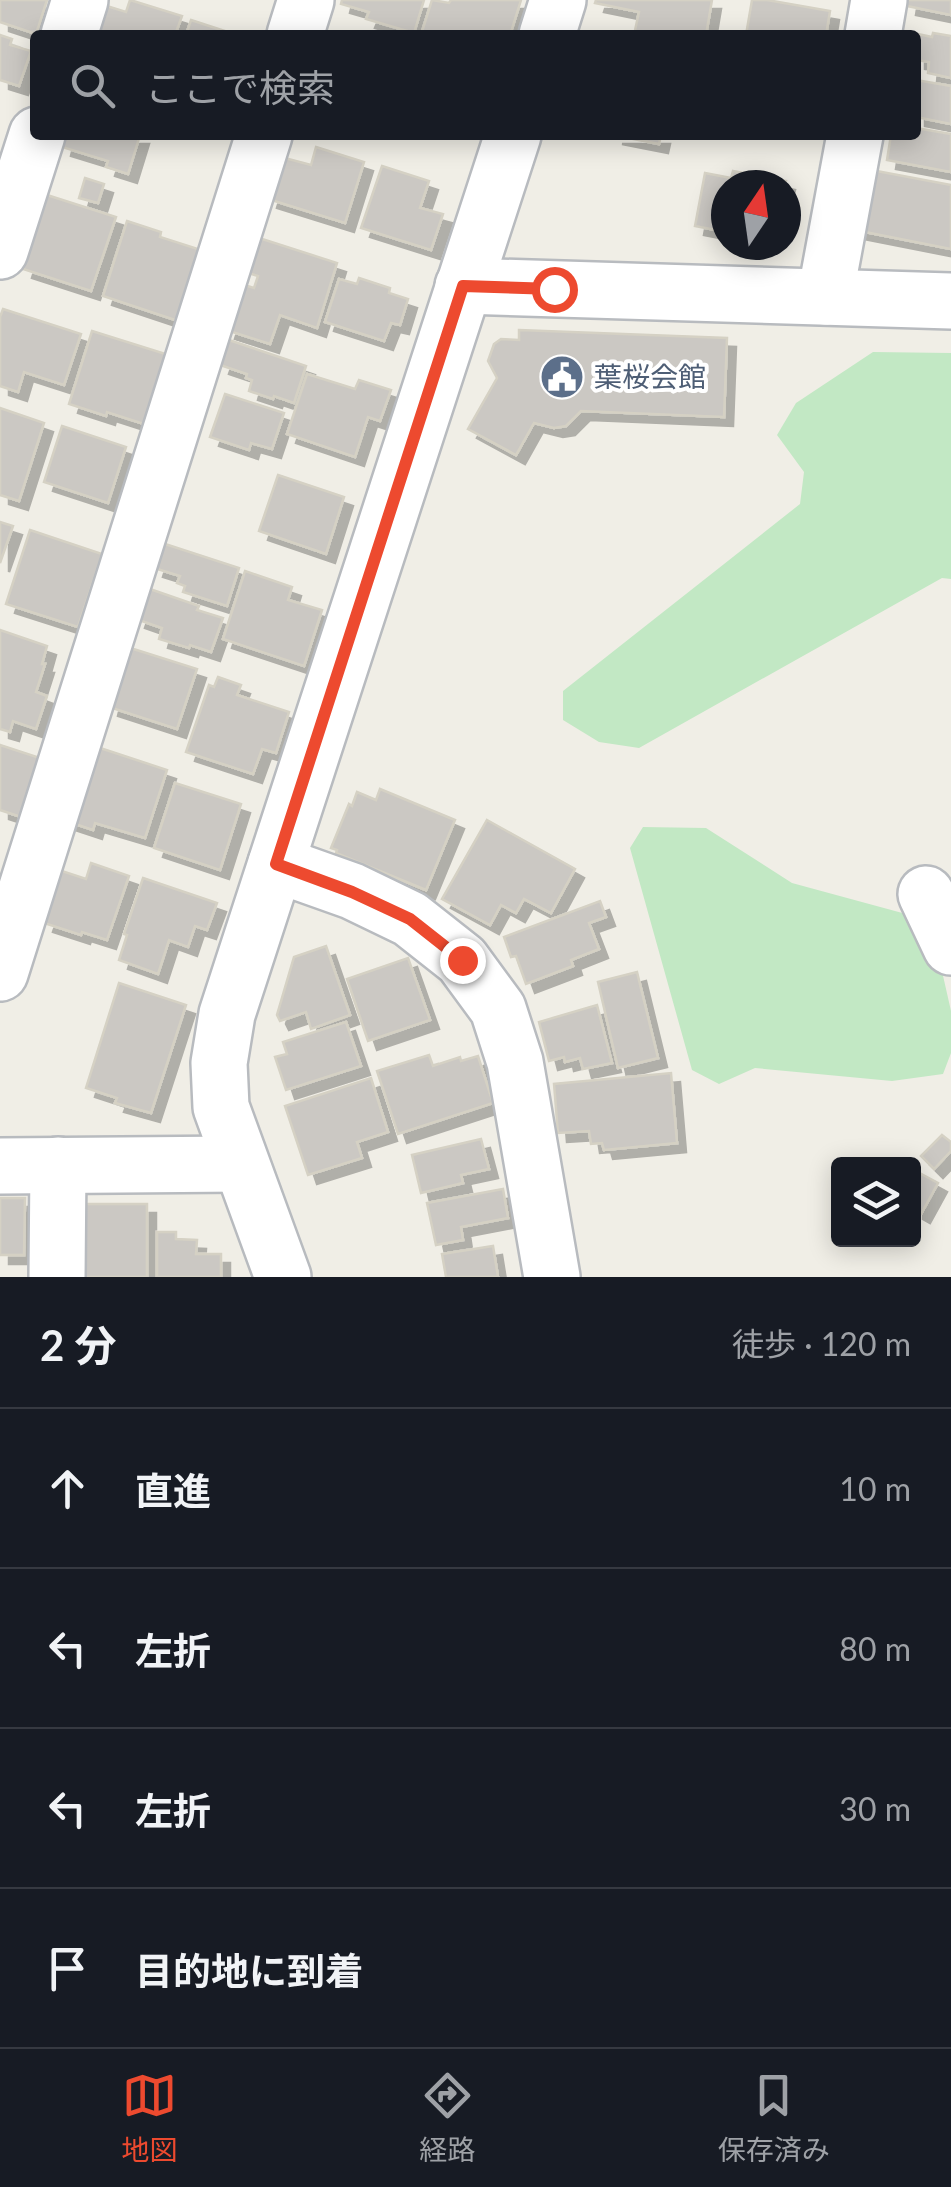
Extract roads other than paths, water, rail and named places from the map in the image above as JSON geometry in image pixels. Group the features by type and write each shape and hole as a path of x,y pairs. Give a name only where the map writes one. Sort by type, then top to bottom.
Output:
{"street":[{"path":"71,30 80,0"},
{"path":"297,30 306,0"},
{"path":"549,30 558,0"},
{"path":"874,30 880,0"},
{"path":"0,251 35,140"},
{"path":"0,974 262,140"},
{"path":"283,1277 222,1107 218,1063 227,1014 511,140"},
{"path":"825,298 854,140"},
{"path":"463,286 951,302"},
{"path":"276,864 410,919 462,960 498,1009 515,1062 552,1277"},
{"path":"926,894 951,947"},
{"path":"0,1166 242,1164"},
{"path":"57,1277 58,1165"}],"place":[{"name":"葉桜会館","path":"562,377"}]}
